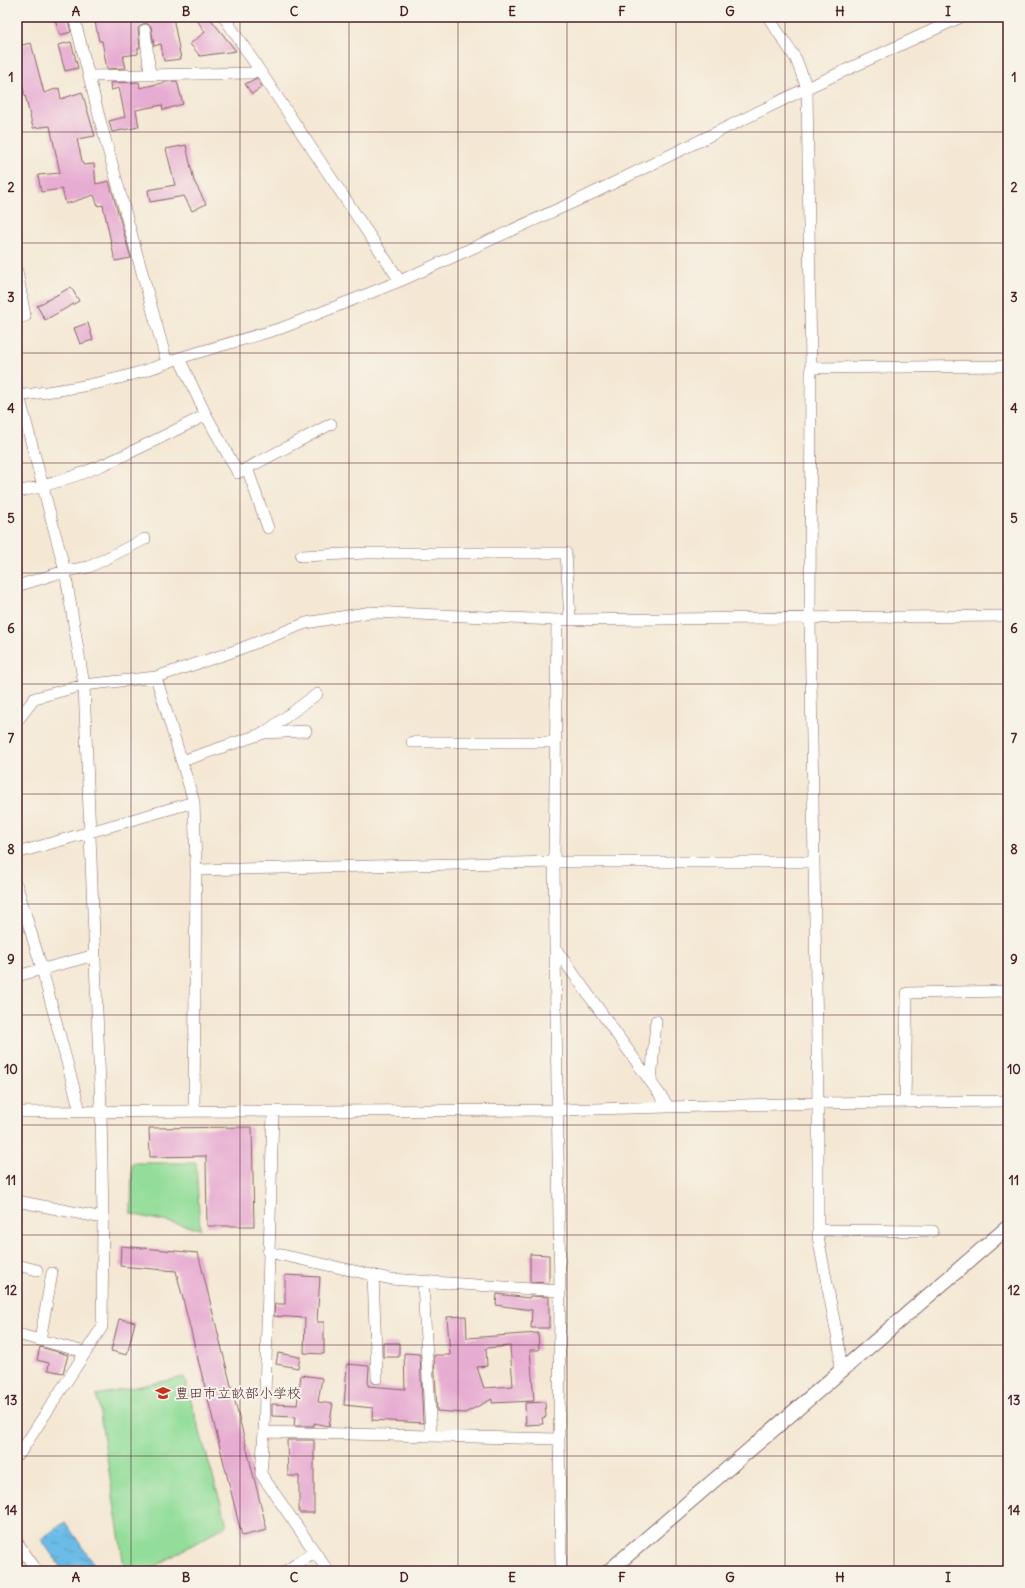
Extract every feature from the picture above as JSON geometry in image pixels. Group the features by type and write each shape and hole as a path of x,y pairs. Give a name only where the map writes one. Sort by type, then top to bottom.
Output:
{"street":[{"path":"74,17 167,364"},
{"path":"768,17 796,59 807,88 811,368 810,619 818,1103 818,1238 840,1351 839,1374"},
{"path":"17,1455 20,1453 102,1327 103,1218 101,1111 84,685 65,571 18,393 90,386 167,364 179,358 282,328 400,281 587,196 807,88 960,17"},
{"path":"226,18 258,69 400,281"},
{"path":"145,30 150,74"},
{"path":"89,76 252,73 258,69"},
{"path":"17,271 25,316 17,319"},
{"path":"179,358 206,415 238,473 331,424"},
{"path":"811,368 1008,366"},
{"path":"17,492 43,487 101,467 206,415"},
{"path":"246,468 268,528"},
{"path":"17,586 65,571 89,567 144,539"},
{"path":"301,556 367,553 566,553 570,620"},
{"path":"17,721 35,698 84,685 156,676 232,652 306,623 371,612 557,620 810,619 1008,616"},
{"path":"557,620 554,862 560,1291 559,1439 561,1571"},
{"path":"156,676 194,802 196,870 194,1112"},
{"path":"264,733 317,694"},
{"path":"182,761 264,733 306,731"},
{"path":"412,742 556,742"},
{"path":"17,853 194,802"},
{"path":"196,870 554,862 814,862"},
{"path":"17,886 42,969 80,1111"},
{"path":"555,948 668,1106"},
{"path":"17,976 95,955"},
{"path":"905,1102 907,994 1008,991"},
{"path":"651,1082 656,1021"},
{"path":"17,1112 558,1110 668,1106 1008,1101"},
{"path":"273,1112 264,1432 261,1474 328,1571"},
{"path":"17,1201 103,1218"},
{"path":"609,1571 1008,1227"},
{"path":"818,1230 933,1231"},
{"path":"268,1252 391,1280 560,1291"},
{"path":"17,1265 37,1270"},
{"path":"40,1340 52,1273"},
{"path":"373,1275 377,1378"},
{"path":"423,1282 432,1436"},
{"path":"17,1334 85,1352"},
{"path":"264,1432 559,1439"},
{"path":"17,1542 37,1571"},
{"path":"286,1571 314,1552"}],"green space":[{"path":"132,1163 196,1163 200,1229 131,1214"},
{"path":"184,1377 227,1525 147,1571 124,1566 97,1395"}],"water":[{"path":"65,1522 96,1567 90,1571 63,1571 41,1539"}],"building":[{"path":"54,17 67,17 71,32 60,35"},
{"path":"94,17 173,17 181,59 164,61 161,44 154,46 151,26 144,23 138,28 140,48 138,48 138,54 123,56 126,68 107,69 102,41 99,41"},
{"path":"195,17 209,17 236,51 200,56 190,44 205,32"},
{"path":"71,42 78,68 65,71 58,45"},
{"path":"31,43 44,93 59,88 61,99 82,92 95,136 77,139 83,165 94,164 96,184 109,181 131,258 115,261 103,205 98,206 94,195 66,204 62,189 41,192 38,175 60,173 50,126 33,128 17,62 17,46"},
{"path":"257,78 262,87 252,94 245,84"},
{"path":"177,81 183,104 163,110 162,105 136,110 139,127 112,132 109,121 125,117 119,88 111,90 110,83 139,82 140,88"},
{"path":"186,145 194,181 206,204 192,211 184,196 150,202 148,190 175,185 166,149"},
{"path":"71,287 79,301 45,320 37,306"},
{"path":"88,323 93,340 80,344 74,328"},
{"path":"252,1127 254,1226 207,1226 206,1156 150,1157 149,1128"},
{"path":"121,1246 198,1253 267,1530 242,1536 176,1271 120,1266"},
{"path":"530,1254 549,1255 549,1283 530,1282"},
{"path":"285,1275 320,1277 317,1322 324,1322 324,1354 304,1353 305,1318 274,1316 275,1304 285,1304"},
{"path":"497,1294 529,1298 530,1296 549,1297 549,1328 531,1328 532,1310 496,1305"},
{"path":"466,1316 467,1338 538,1333 539,1350 530,1350 534,1401 492,1403 492,1399 465,1413 437,1411 434,1355 450,1355 447,1317","holes":["510,1346 513,1386 484,1388 477,1367 487,1366 486,1348"]},
{"path":"119,1319 135,1322 127,1355 111,1351"},
{"path":"383,1343 399,1343 399,1357 383,1357"},
{"path":"40,1347 68,1355 63,1373 48,1370 49,1363 37,1360"},
{"path":"278,1353 300,1357 298,1368 276,1364"},
{"path":"404,1353 420,1354 423,1423 372,1420 373,1408 344,1405 347,1364 369,1366 368,1386 405,1389"},
{"path":"301,1375 322,1378 318,1402 333,1404 329,1426 314,1423 314,1426 294,1426 295,1417 272,1416 272,1404 297,1405"},
{"path":"545,1402 546,1417 542,1418 543,1424 526,1425 525,1403"},
{"path":"287,1440 314,1440 314,1513 299,1513 299,1476 288,1476"}],"place":[{"name":"豊田市立畝部小学校","path":"163,1393"}]}
